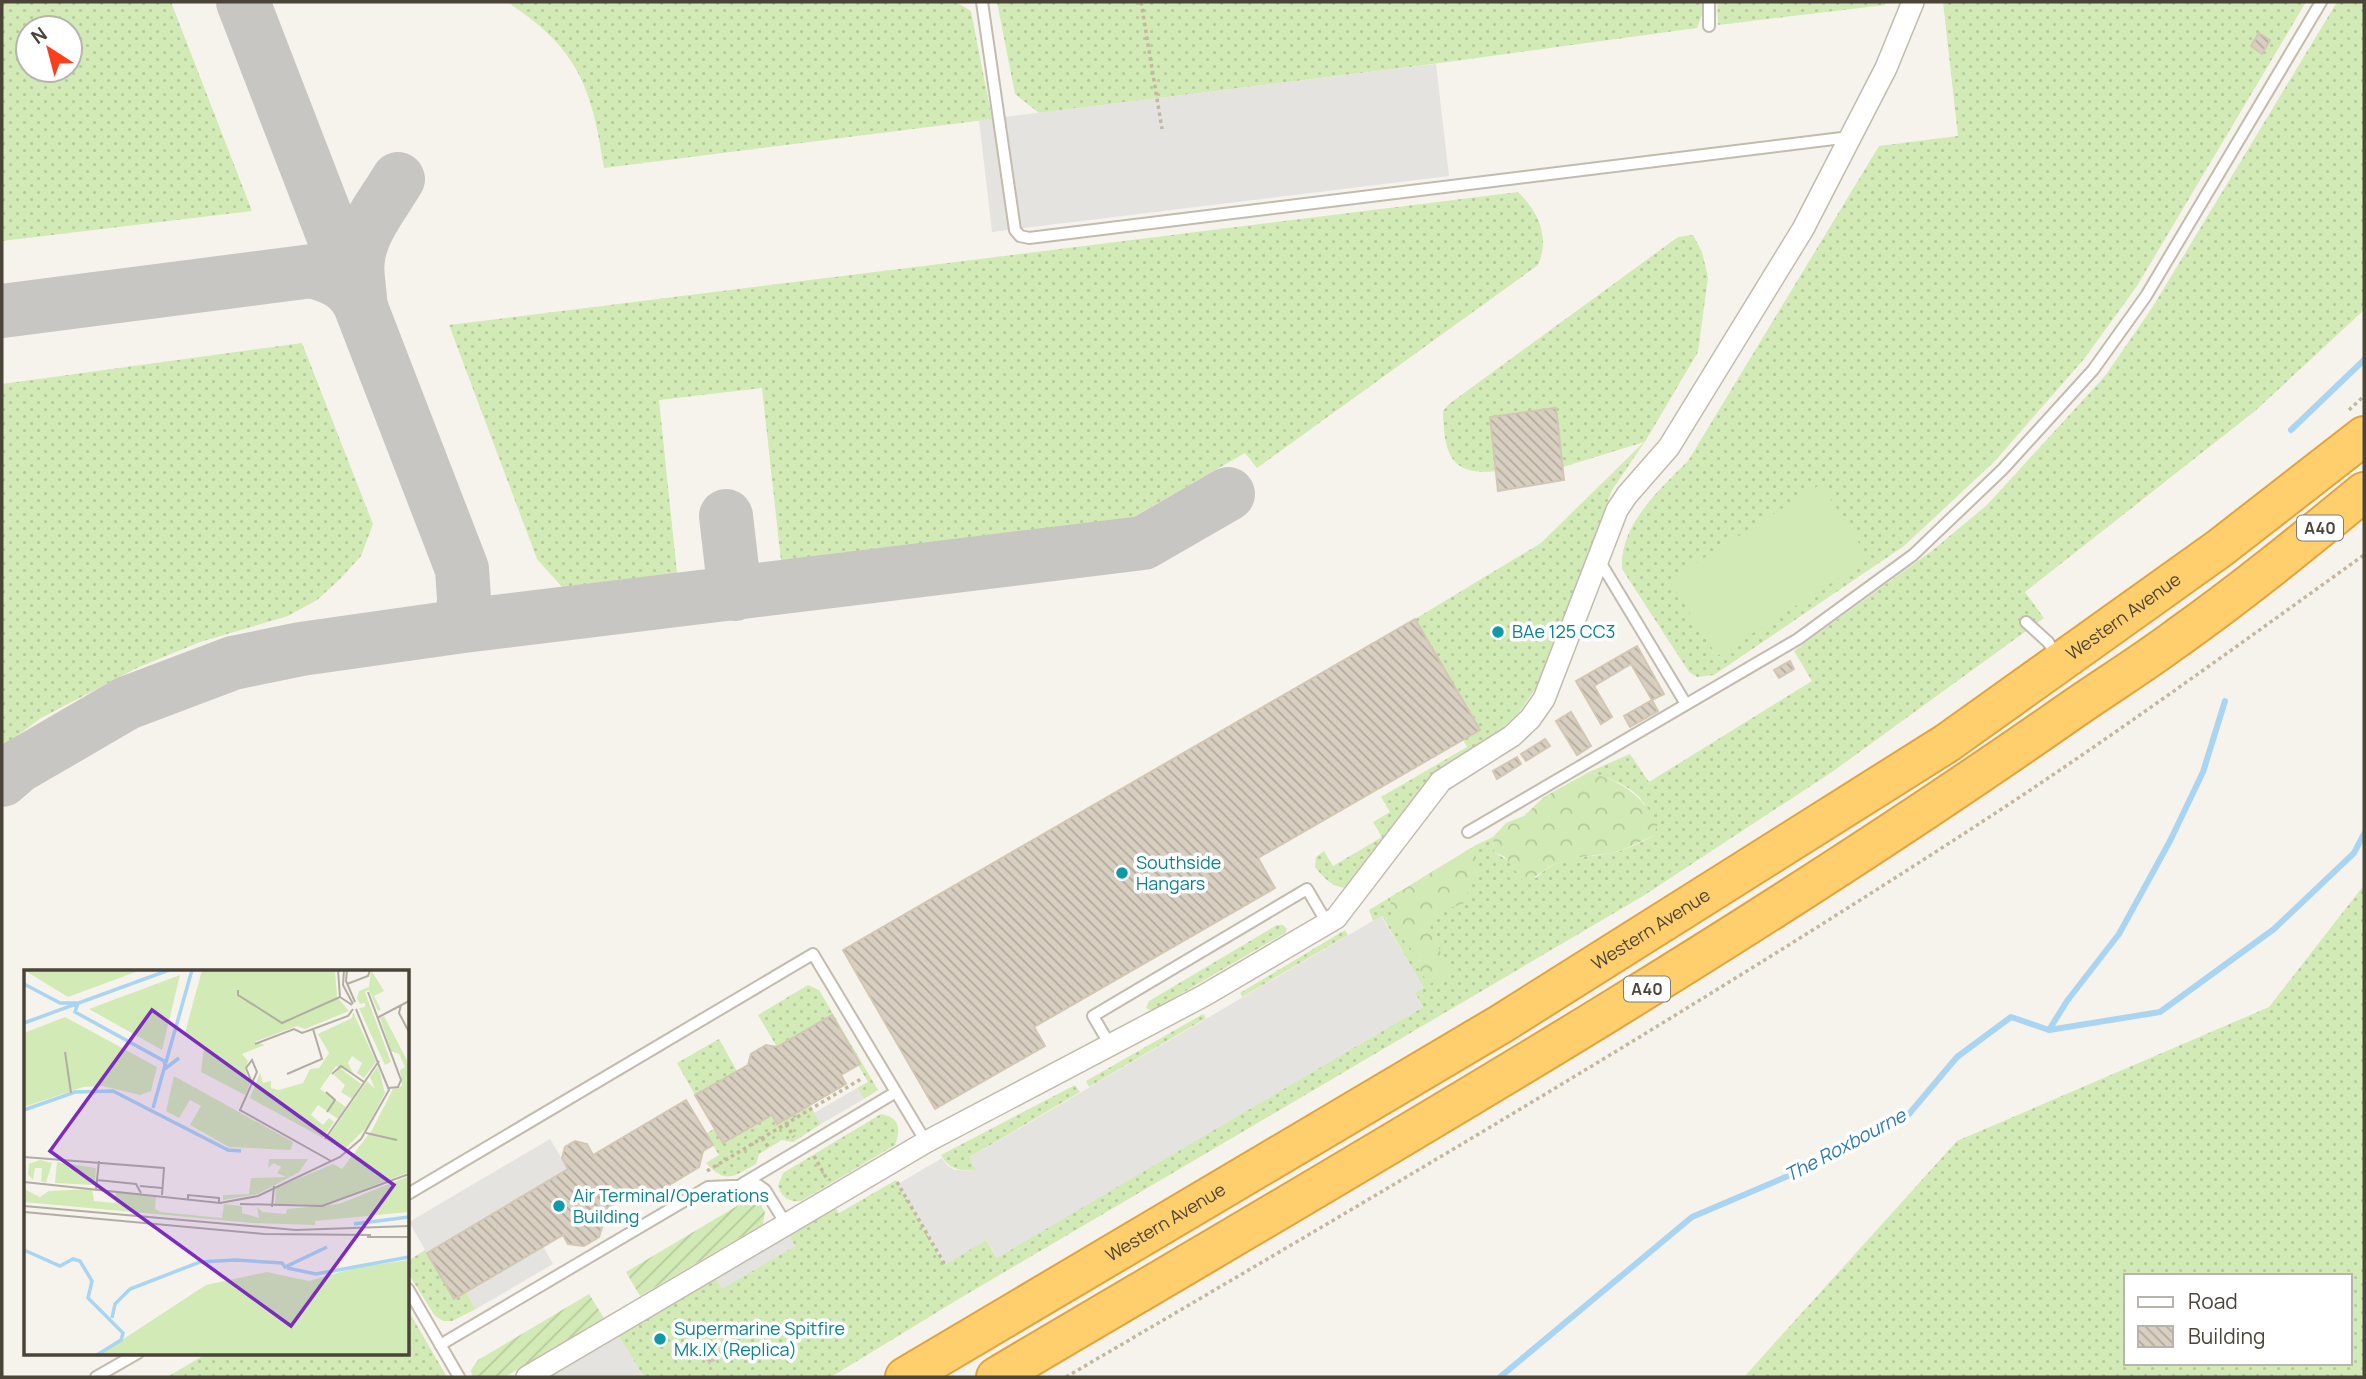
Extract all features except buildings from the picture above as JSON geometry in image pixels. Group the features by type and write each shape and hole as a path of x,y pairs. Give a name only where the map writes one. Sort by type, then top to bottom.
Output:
{"highway":[{"path":"2318,473 2364,426"},
{"name":"Western Avenue","path":"905,1377 1501,1024 1947,743 2220,548 2364,436"},
{"name":"A40","path":"996,1377 1518,1068 1765,917 1966,785 2177,638 2276,564 2364,492"},
{"path":"2276,564 2364,505"}],"street":[{"path":"527,1377 926,1142 1205,995 1336,918 1441,781 1512,736 1530,719 1544,699 1617,510 1670,447 1803,229 1886,68 1913,2"}],"lane":[{"path":"1709,2 1709,26"},
{"path":"1468,832 1798,639 1913,555 2003,469 2093,370 2146,296 2321,2"},
{"path":"980,4 1015,230 1020,236 1029,238 1850,138"},
{"path":"1598,558 1686,704"},
{"path":"2026,622 2048,642 2062,662"},
{"path":"1110,1045 1093,1016 1307,890 1327,923"},
{"path":"410,1193 813,954 926,1142"},
{"path":"741,1185 896,1092"},
{"path":"440,1345 708,1187 758,1185 765,1190 786,1224"},
{"path":"410,1292 459,1377"},
{"path":"96,1377 136,1354"}],"path":[{"path":"1141,2 1162,129"},
{"path":"1066,1377 1474,1138 1890,881 1996,813 2364,555"},
{"path":"700,1175 861,1079"},
{"path":"762,1138 769,1148"},
{"path":"807,1145 836,1195"},
{"path":"894,1177 944,1265"}],"green space":[{"path":"2,2 171,2 252,211 2,241"},
{"path":"507,2 956,2 971,11 992,119 604,168 594,114 578,72 566,53 550,36"},
{"path":"997,2 1702,2 1702,15 1697,28 1039,113 1015,94"},
{"path":"1717,2 1886,2 1885,5 1718,25"},
{"path":"1943,2 2306,2 2137,286 2084,359 1995,461 1904,546 1714,675 1697,677 1689,672 1622,569 1627,538 1643,509 1688,461 1879,146 1958,136"},
{"path":"2337,2 2364,2 2364,310 2255,411 2025,592 2044,618 1832,772 1643,896 831,1377 644,1377 617,1334 714,1276 722,1288 795,1246 787,1232 833,1205 839,1213 896,1180 944,1264 986,1240 996,1257 1423,1007 1415,993 1423,987 1382,916 1373,921 1369,910 1476,845 1493,837 1494,852 1536,878 1554,864 1572,858 1617,852 1654,836 1648,810 1639,797 1619,783 1589,772 1630,754 1649,782 1812,681 1794,651 1933,550 1987,505 2105,376 2152,308"},
{"path":"1518,192 1532,208 1540,226 1543,245 1538,265 1257,468 1245,453 1130,519 781,561 762,388 659,400 677,573 562,587 537,559 449,325"},
{"path":"1693,235 1702,252 1708,277 1698,352 1646,440 1612,490 1538,685 1518,714 1502,728 1435,772 1349,885 1345,888 1332,883 1315,867 1316,857 1324,851 1333,866 1382,837 1373,822 1390,812 1381,797 1467,747 1463,740 1479,730 1415,619 1541,543 1644,442 1563,467 1556,408 1491,417 1496,471 1480,472 1468,470 1452,458 1445,438 1443,411 1678,237"},
{"path":"302,343 373,524 361,556 317,600 288,616 200,642 137,668 41,718 2,747 2,384"},
{"path":"1821,484 1869,559 1717,656 1669,580"},
{"path":"1589,772 1620,784 1637,796 1658,822 1654,836 1617,852 1557,863 1524,882 1505,857 1494,852 1493,837 1506,823 1524,816 1544,797"},
{"path":"1471,848 1476,857 1478,871 1464,903 1432,915 1429,925 1450,969 1441,980 1429,984 1419,969 1416,955 1393,927 1390,898"},
{"path":"2364,885 2364,1377 1744,1377 1957,1141 2269,1007"},
{"path":"1277,925 1283,925 1287,929 1285,933 1155,1009 1146,1008 1149,1001"},
{"path":"1345,930 1348,935 1242,997 1240,993"},
{"path":"808,985 819,990 878,1090 864,1099 857,1088 868,1082 858,1065 777,1047 758,1015"},
{"path":"1203,1014 1206,1018 1089,1087 1086,1081"},
{"path":"719,1039 737,1071 695,1095 677,1063"},
{"path":"1075,1085 1080,1092 970,1157 977,1171 952,1167 941,1155"},
{"path":"810,1105 821,1124 793,1142 782,1140 759,1154 756,1164 736,1175 725,1176 706,1163 719,1155 706,1134 715,1128 724,1143 772,1115 778,1124"},
{"path":"881,1114 892,1118 897,1125 895,1145 801,1201 790,1200 782,1194 778,1186 783,1173"},
{"path":"747,1200 759,1201 765,1212 763,1224 640,1296 626,1272"},
{"path":"425,1250 454,1298 466,1292 476,1309 452,1321 443,1321 435,1316 410,1276 410,1260"},
{"path":"589,1294 604,1318 505,1377 472,1377 471,1370 478,1360"},
{"path":"410,1313 447,1377 167,1377 206,1354 410,1354"}],"shaded area":[{"path":"1436,64 1449,176 992,232 979,120"},
{"path":"1381,916 1424,988 1415,993 1423,1007 997,1258 986,1240 945,1265 898,1184 942,1158 955,1170 976,1171 969,1158"},
{"path":"857,1088 864,1099 821,1124 814,1113"},
{"path":"550,1139 568,1169 427,1253 410,1221"},
{"path":"784,1226 795,1246 722,1289 710,1269"},
{"path":"543,1246 553,1264 476,1309 466,1292"},
{"path":"617,1334 644,1377 544,1377"}],"waterway":[{"name":"The Roxbourne","path":"2291,430 2364,360"},
{"name":"The Roxbourne","path":"1500,1377 1692,1217 1821,1162 1909,1114 1957,1057 2011,1017 2049,1030 2067,1001 2119,934 2170,841 2203,772 2225,701"},
{"path":"2049,1030 2160,1012 2274,929 2354,853 2364,834"}],"taxiway":[{"path":"243,2 462,569 463,626"},
{"path":"360,298 357,268 360,248 368,227 398,179"},
{"path":"2,311 312,271 348,288 362,309"},
{"path":"2,780 17,767 127,703 233,663 301,649 463,626 1143,543 1228,494"},
{"path":"726,516 735,594"}],"place":[{"name":"BAe 125 CC3","path":"1498,632"},
{"name":"Southside Hangars","path":"1122,873"},
{"name":"Air Terminal/Operations Building","path":"559,1206"},
{"name":"Supermarine Spitfire Mk.IX (Replica)","path":"660,1339"}]}
